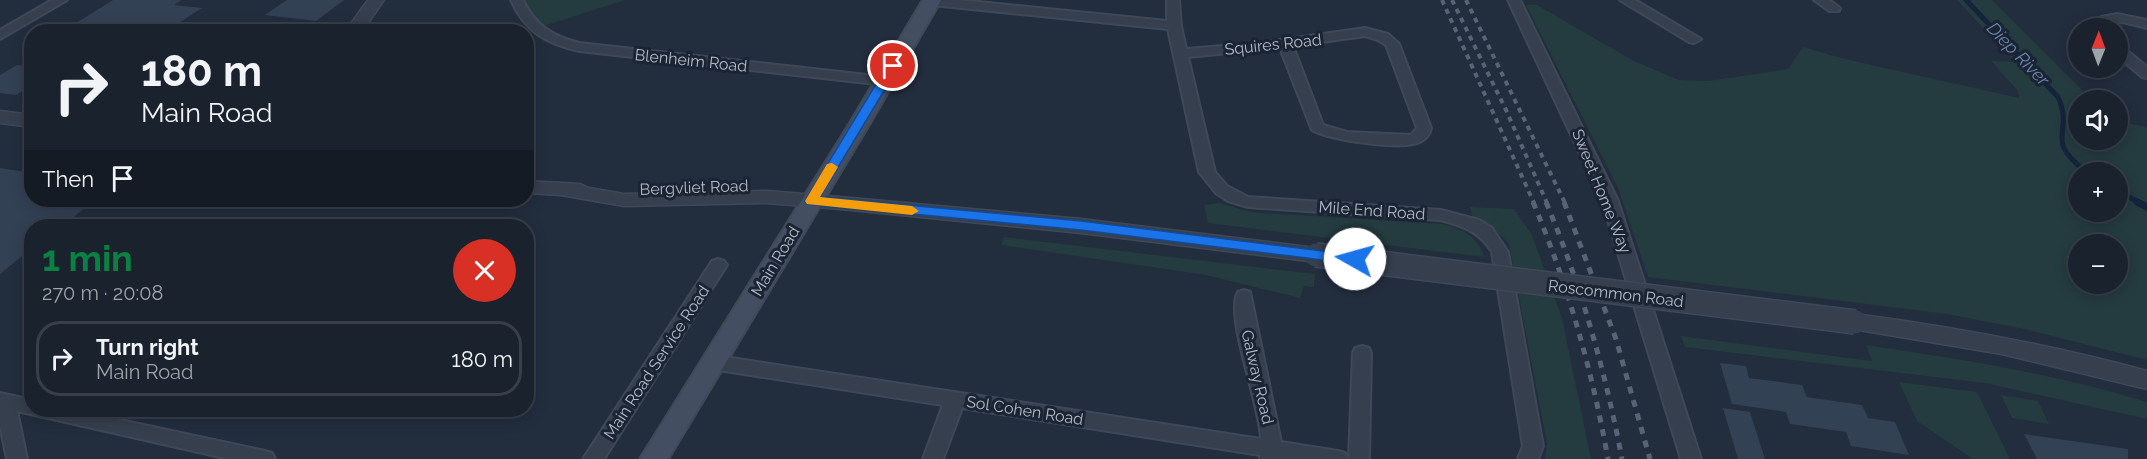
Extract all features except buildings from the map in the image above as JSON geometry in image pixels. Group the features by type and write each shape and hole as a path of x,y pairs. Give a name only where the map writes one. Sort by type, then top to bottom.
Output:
{"main road":[{"name":"Main Road","path":"654,459 932,0"}],"street":[{"path":"0,35 61,0"},
{"path":"359,24 376,0"},
{"name":"Blenheim Road","path":"517,0 530,24"},
{"path":"932,0 1174,26"},
{"path":"1057,14 1063,0"},
{"name":"Mile End Road","path":"1173,0 1174,26 1207,172 1215,184 1232,197 1256,203 1442,215 1473,224 1494,242 1500,252 1533,446 1528,459"},
{"name":"Sweet Home Way","path":"1514,0 1610,201 1691,459"},
{"path":"1626,0 1694,39"},
{"path":"1820,0 1834,8"},
{"path":"2128,20 2147,24"},
{"name":"Blenheim Road","path":"534,29 562,43 579,47 885,81"},
{"name":"Squires Road","path":"1181,53 1285,44 1365,32 1377,34 1392,44 1424,133 1415,139 1336,135 1321,130 1317,127 1285,44"},
{"path":"2128,58 2147,74"},
{"path":"0,117 24,121"},
{"name":"Bergvliet Road","path":"534,188 624,200 815,194"},
{"name":"Roscommon Road","path":"815,194 1855,322 1993,343 2058,356 2147,380"},
{"name":"Main Road Service Road","path":"593,459 718,265"},
{"name":"Galway Road","path":"1244,296 1245,323 1271,435 1270,454"},
{"path":"1359,459 1362,353"},
{"name":"Sol Cohen Road","path":"712,362 955,400 1270,454 1338,459"},
{"path":"933,459 955,400"},
{"path":"17,459 2,401 24,405"},
{"path":"74,417 265,459"}],"green space":[{"path":"517,0 625,0 534,29 534,24 531,24"},
{"path":"1957,0 1992,0 2082,90 2068,90 2068,150 2128,150 2128,123 2147,127 2147,360 2024,329 1947,314 1648,277 1618,188 1526,5 1537,5 1634,61 1679,80 1708,81 1788,69 1803,47 1845,59 2019,98 2018,91 1991,61 2015,62"},
{"path":"1220,203 1250,212 1441,224 1468,234 1478,244 1484,257 1208,223 1204,205"},
{"path":"1470,207 1514,209 1532,235 1562,318 1591,459 1545,459 1547,444 1509,244 1493,228 1473,218"},
{"path":"1004,237 1315,274 1314,287 1304,286 1300,298 1206,275 1001,245"},
{"path":"1681,336 1872,361 1866,345 1972,362 2078,383 2147,402 2147,419 1985,383 1685,347"},
{"path":"1899,382 1977,392 2010,459 1973,459 1917,421"},
{"path":"2001,395 2038,401 2049,424 2012,418"}],"waterway":[{"name":"Diep River","path":"1966,0 2058,97 2063,120 2062,143 2065,151 2075,162"},
{"name":"Diep River","path":"2128,196 2140,203"},
{"name":"Diep River","path":"2137,202 2147,207"}],"railway":[{"path":"1442,0 1534,203"},
{"path":"1452,0 1506,110 1547,203"},
{"path":"1466,0 1565,203"},
{"path":"1533,202 1546,233 1578,328 1608,459"},
{"path":"1546,202 1559,233 1591,328 1622,459"},
{"path":"1564,202 1616,339 1650,459"}],"slow traffic":[{"path":"832,167 811,201 912,211"}],"route":[{"path":"893,66 811,201 1081,226 1355,259"}]}
